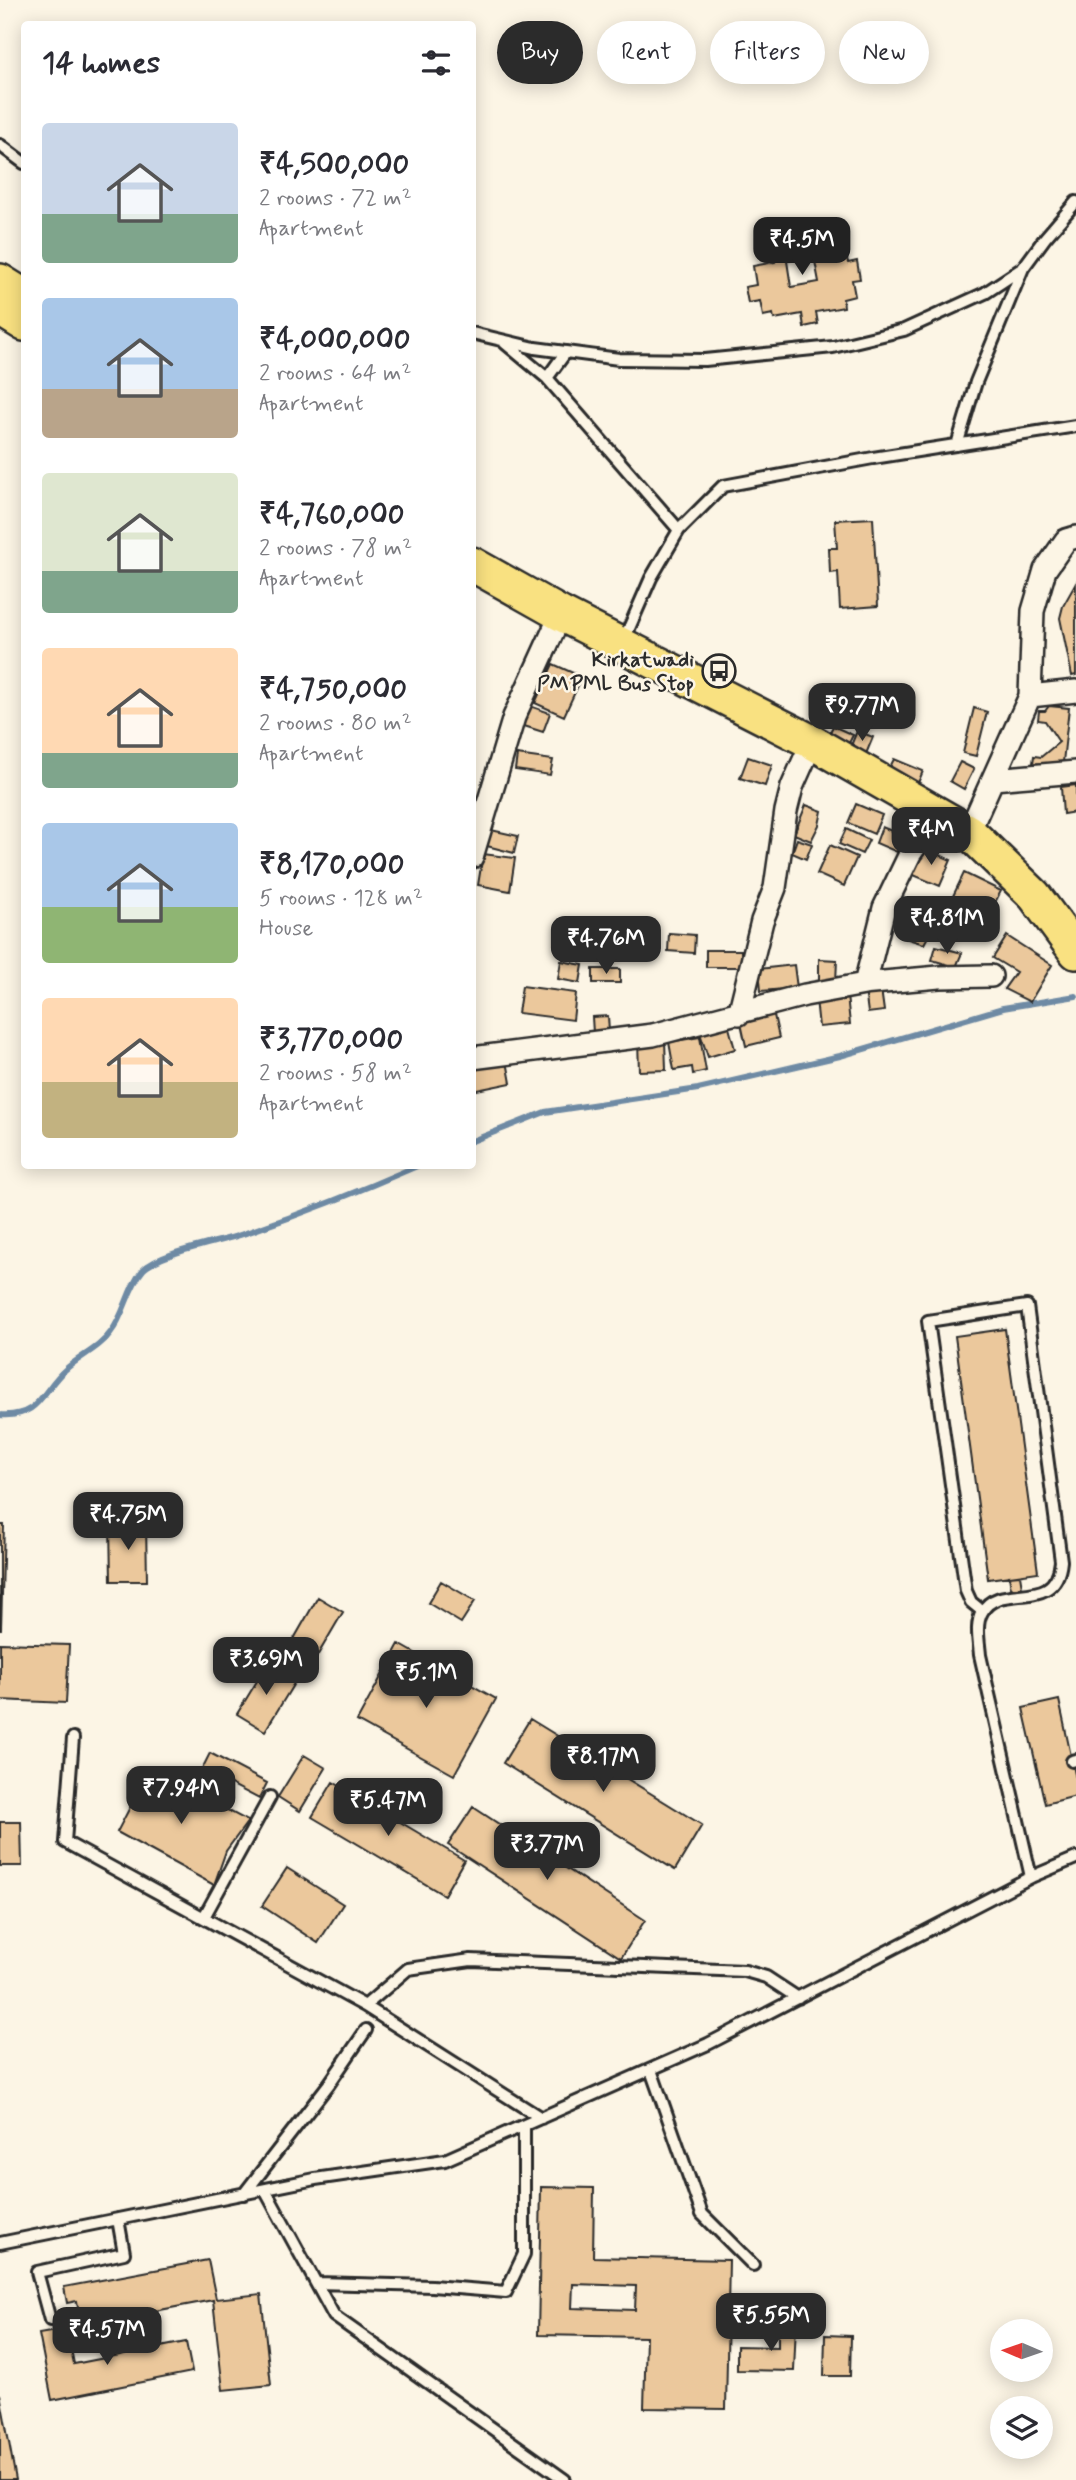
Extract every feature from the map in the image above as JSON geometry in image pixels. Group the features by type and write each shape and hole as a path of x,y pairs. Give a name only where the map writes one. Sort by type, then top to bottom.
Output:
{"main road":[{"path":"0,281 21,294"},
{"path":"0,309 21,322"},
{"path":"476,566 561,614 811,742 969,832 1034,895 1075,950"}],"street":[{"path":"969,832 1030,696 1033,611 1045,570 1066,540 1076,537"},
{"path":"476,844 514,717 561,614"},
{"path":"1030,696 1076,691"},
{"path":"739,1014 761,921 775,888 792,787 811,742"},
{"path":"993,779 1076,772"},
{"path":"862,985 865,984 884,908 910,854 937,816"},
{"path":"476,1057 653,1035 805,995 862,985 939,977 991,976"}],"lane":[{"path":"0,145 21,161"},
{"path":"957,445 976,382 1023,268 1076,202"},
{"path":"476,334 502,341 619,359 705,359 833,347 905,330 985,293 1023,268"},
{"path":"502,341 547,378 679,530"},
{"path":"547,378 566,352"},
{"path":"622,644 651,578 679,530 723,486 873,458 1076,426"},
{"path":"982,1611 971,1602 966,1591 928,1321 1027,1306 1061,1561 1060,1573 1054,1584 1045,1591 999,1599 982,1611 978,1623 980,1655 1031,1877"},
{"path":"73,1738 65,1842 365,2006 541,2118"},
{"path":"204,1917 270,1797"},
{"path":"0,2243 316,2179 445,2160 708,2044 1031,1877 1076,1857"},
{"path":"365,2006 408,1969 471,1960 745,1971 766,1977 799,1998"},
{"path":"244,2194 330,2084 366,2030"},
{"path":"650,2070 702,2214 753,2265"},
{"path":"316,2283 432,2286 506,2292 524,2254 524,2126"},
{"path":"265,2190 334,2316 565,2480"},
{"path":"50,2319 37,2272 124,2253 118,2219"}],"building":[{"path":"829,227 831,244 821,246 822,252 845,248 848,263 857,261 860,279 852,280 855,296 843,299 844,307 816,312 818,324 804,327 802,314 774,319 773,314 763,316 760,301 748,303 745,287 756,285 753,266 775,262 774,257 761,259 758,241","holes":["814,256 819,282 791,287 787,261"]},
{"path":"873,518 878,606 840,609 838,572 830,573 829,548 837,548 835,520"},
{"path":"1076,583 1076,675 1072,676 1060,618 1063,606"},
{"path":"553,664 582,677 564,716 535,703"},
{"path":"527,705 550,713 543,732 521,725"},
{"path":"1049,706 1069,708 1062,771 1042,769 1039,764 1033,763 1034,756 1041,757 1059,742 1045,721 1038,720 1039,711 1045,711"},
{"path":"974,708 987,712 976,756 963,753"},
{"path":"833,726 853,735 847,747 827,738"},
{"path":"857,731 873,737 866,754 850,748"},
{"path":"517,755 553,760 550,775 515,770"},
{"path":"748,757 772,765 765,786 740,778"},
{"path":"894,759 923,771 918,783 888,771"},
{"path":"960,762 974,769 964,789 950,781"},
{"path":"1076,785 1076,812 1063,814 1061,787"},
{"path":"856,804 882,815 874,834 848,823"},
{"path":"806,805 822,811 811,841 794,834"},
{"path":"882,827 904,836 897,852 876,843"},
{"path":"846,829 869,840 862,854 839,844"},
{"path":"491,830 518,836 514,853 487,846"},
{"path":"797,839 812,844 806,859 792,853"},
{"path":"830,845 857,857 844,886 817,874"},
{"path":"922,847 951,860 940,886 911,874"},
{"path":"483,854 515,858 510,891 478,885"},
{"path":"964,873 1001,891 989,914 953,896"},
{"path":"911,923 930,933 924,944 905,938"},
{"path":"669,933 695,935 694,953 668,951"},
{"path":"564,936 583,937 582,960 563,959"},
{"path":"1007,936 1052,965 1030,1002 1004,989 1016,972 993,958"},
{"path":"936,946 962,953 956,967 932,960"},
{"path":"706,950 741,950 741,967 706,967"},
{"path":"819,959 837,960 836,982 819,981"},
{"path":"561,961 583,965 580,983 558,979"},
{"path":"794,965 797,988 761,991 759,969"},
{"path":"593,969 620,969 620,983 593,983"},
{"path":"522,986 576,993 573,1020 518,1013"},
{"path":"881,989 884,1011 868,1013 865,990"},
{"path":"847,995 850,1024 819,1027 816,999"},
{"path":"772,1006 779,1038 746,1046 739,1014"},
{"path":"608,1016 609,1032 593,1033 592,1017"},
{"path":"728,1024 735,1049 708,1057 700,1033"},
{"path":"700,1037 706,1071 693,1074 692,1067 674,1070 669,1042"},
{"path":"665,1040 666,1070 639,1071 638,1041"},
{"path":"507,1061 511,1083 476,1090 476,1067"},
{"path":"1005,1329 1038,1572 988,1579 955,1336"},
{"path":"110,1523 146,1523 147,1581 111,1581"},
{"path":"0,1525 4,1525 1,1629 0,1629"},
{"path":"1020,1575 1022,1587 1011,1589 1009,1576"},
{"path":"441,1581 475,1601 461,1623 428,1603"},
{"path":"318,1597 343,1612 303,1680 279,1665"},
{"path":"0,1643 69,1645 66,1703 0,1700"},
{"path":"399,1644 496,1699 454,1775 357,1721"},
{"path":"268,1663 296,1680 265,1731 237,1714"},
{"path":"1059,1700 1076,1779 1076,1796 1045,1804 1023,1708"},
{"path":"530,1719 702,1825 675,1870 503,1763"},
{"path":"210,1753 267,1783 259,1799 202,1769"},
{"path":"304,1755 326,1768 300,1811 278,1797"},
{"path":"150,1769 248,1821 226,1851 214,1885 117,1832"},
{"path":"333,1782 464,1860 444,1895 312,1817"},
{"path":"473,1807 645,1920 621,1958 448,1845"},
{"path":"0,1822 21,1822 22,1866 0,1866"},
{"path":"287,1868 343,1904 318,1943 262,1906"},
{"path":"541,2187 594,2188 593,2257 729,2260 726,2409 644,2408 646,2337 538,2335","holes":["573,2284 636,2286 635,2310 572,2308"]},
{"path":"208,2260 216,2299 261,2294 271,2385 223,2390 213,2300 81,2325 77,2301 67,2303 64,2287"},
{"path":"778,2323 796,2323 794,2371 737,2370 737,2346 778,2347"},
{"path":"67,2329 74,2364 186,2342 192,2372 52,2400 39,2334"},
{"path":"825,2335 851,2336 850,2376 824,2376"},
{"path":"0,2394 16,2480 0,2480"}],"waterway":[{"path":"476,1139 545,1112 698,1089 840,1056 1003,1008 1076,996"},
{"path":"0,1415 14,1415 33,1407 66,1369 106,1338 116,1325 138,1277 151,1264 176,1253 287,1218 410,1169"}],"place":[{"name":"Kirkatwadi PMPML Bus Stop","path":"719,671"}]}
